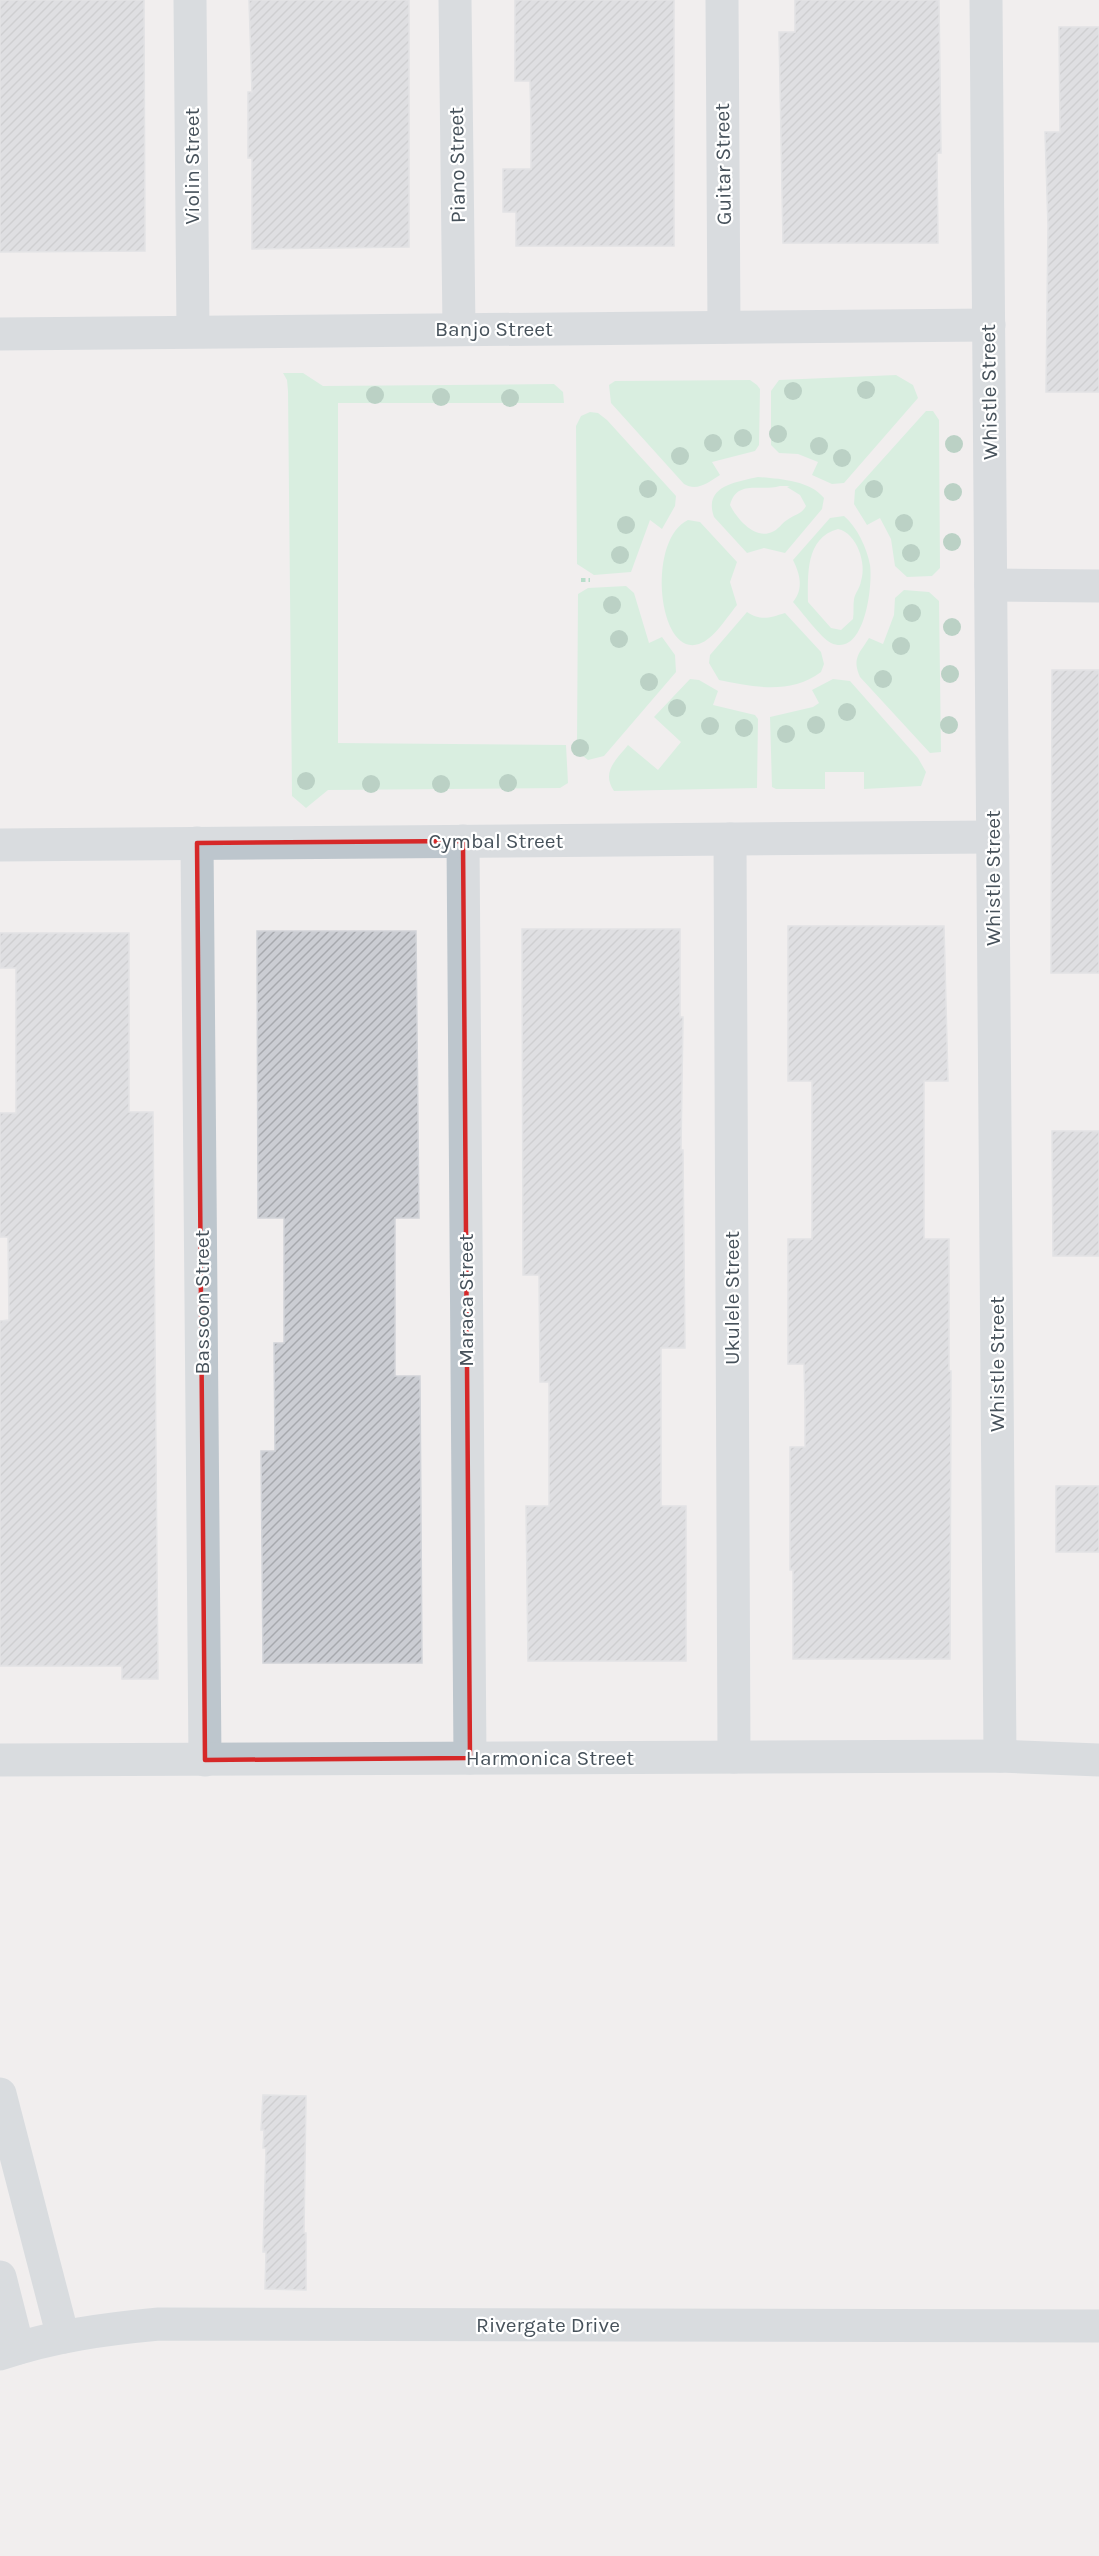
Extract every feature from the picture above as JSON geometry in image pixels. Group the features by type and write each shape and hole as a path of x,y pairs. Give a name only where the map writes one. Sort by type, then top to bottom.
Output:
{"street":[{"name":"Violin Street","path":"190,0 193,331"},
{"name":"Piano Street","path":"455,0 459,329"},
{"name":"Guitar Street","path":"722,0 724,327"},
{"name":"Whistle Street","path":"986,0 1000,1756"},
{"name":"Banjo Street","path":"0,334 989,325"},
{"path":"991,585 1099,586"},
{"name":"Cymbal Street","path":"0,845 993,837"},
{"name":"Ukulele Street","path":"730,839 734,1757"},
{"name":"Maraca Street","path":"463,841 470,1758"},
{"name":"Bassoon Street","path":"197,843 205,1760"},
{"name":"Harmonica Street","path":"0,1760 1000,1756 1099,1760"},
{"path":"0,2094 63,2337"},
{"path":"0,2277 9,2351"},
{"name":"Rivergate Drive","path":"9,2351 111,2328 159,2324 1099,2326"}],"path":[{"path":"581,580 590,580"}],"highlighted area":[{"path":"463,841 470,1758 205,1760 197,843"}],"green space":[{"path":"283,373 303,373 323,386 554,384 563,392 564,403 338,403 338,743 566,745 568,783 560,788 328,790 306,808 292,796 288,391 287,380"},
{"path":"896,375 913,385 918,398 844,483 832,484 812,475 818,462 798,454 779,453 771,445 771,391 779,380"},
{"path":"750,380 760,389 759,445 755,451 712,462 720,475 698,487 684,484 611,403 609,385 615,381"},
{"path":"926,411 933,411 939,420 940,568 932,576 907,577 895,566 891,539 880,518 867,525 854,504 855,490"},
{"path":"590,412 598,413 607,420 676,496 675,506 662,529 650,520 631,572 594,575 577,564 576,426 581,416"},
{"path":"758,477 802,484 818,492 824,498 822,509 785,553 764,548 747,553 714,517 713,498 717,492 732,484","holes":["790,486 787,487 800,495 806,506 776,530 766,534 747,527 730,505 733,497 744,489"]},
{"path":"844,516 849,521 861,538 870,565 870,588 864,617 852,640 843,645 827,640 793,602 799,592 800,581 793,560 830,518","holes":["838,529 845,532 859,550 863,574 854,599 853,619 841,630 831,628 808,602 808,580 811,559 819,540"]},
{"path":"688,520 700,522 737,562 730,582 737,605 715,633 699,644 685,644 674,633 666,616 662,595 662,572 666,550 675,532"},
{"path":"626,586 634,593 649,643 662,637 675,655 676,672 604,756 588,760 583,756 577,741 578,594 588,588"},
{"path":"904,590 929,592 939,601 941,752 930,753 860,677 858,671 858,656 869,638 883,644 894,615 895,598"},
{"path":"747,612 765,618 785,613 821,652 824,664 821,672 797,684 784,686 758,687 719,680 709,663 710,655"},
{"path":"690,679 699,680 718,691 713,705 755,715 758,719 757,788 614,791 610,784 610,772 615,761 628,745 658,770 681,742 654,717"},
{"path":"833,679 850,681 918,758 926,772 921,786 864,789 864,772 825,772 825,789 776,789 772,787 770,717 813,707 819,703 812,690"}],"building":[{"path":"0,0 144,0 145,251 0,252"},
{"path":"249,0 409,0 409,247 252,249 252,158 248,158 248,92 252,92"},
{"path":"515,0 674,0 674,246 516,246 516,212 503,212 503,169 531,169 531,123 530,81 515,81"},
{"path":"795,0 939,0 941,153 937,153 938,243 783,243 779,32 795,32"},
{"path":"1059,27 1099,27 1099,392 1046,392 1048,226 1045,132 1060,132"},
{"path":"1052,670 1099,670 1099,973 1051,973"},
{"path":"788,926 944,926 948,1081 924,1081 924,1239 949,1239 950,1659 793,1659 790,1447 805,1447 805,1406 804,1364 788,1364 788,1239 812,1239 812,1081 788,1081"},
{"path":"522,929 680,929 680,1017 683,1017 681,1150 683,1150 685,1348 661,1348 661,1506 686,1506 686,1661 528,1661 526,1506 549,1506 549,1382 540,1382 539,1275 523,1275"},
{"path":"257,931 416,931 419,1218 395,1218 395,1376 420,1376 422,1663 263,1663 261,1451 275,1451 274,1343 284,1343 284,1218 258,1218"},
{"path":"0,933 129,933 129,1112 153,1112 158,1679 122,1679 122,1666 0,1666 0,1321 9,1320 8,1237 0,1237 0,1113 16,1113 16,968 0,968"},
{"path":"1052,1131 1099,1131 1099,1256 1053,1256"},
{"path":"1056,1486 1099,1486 1099,1552 1056,1552"},
{"path":"263,2095 306,2096 304,2233 306,2233 306,2290 265,2289 266,2252 263,2252 266,2148 263,2148 264,2130 261,2130"}]}
